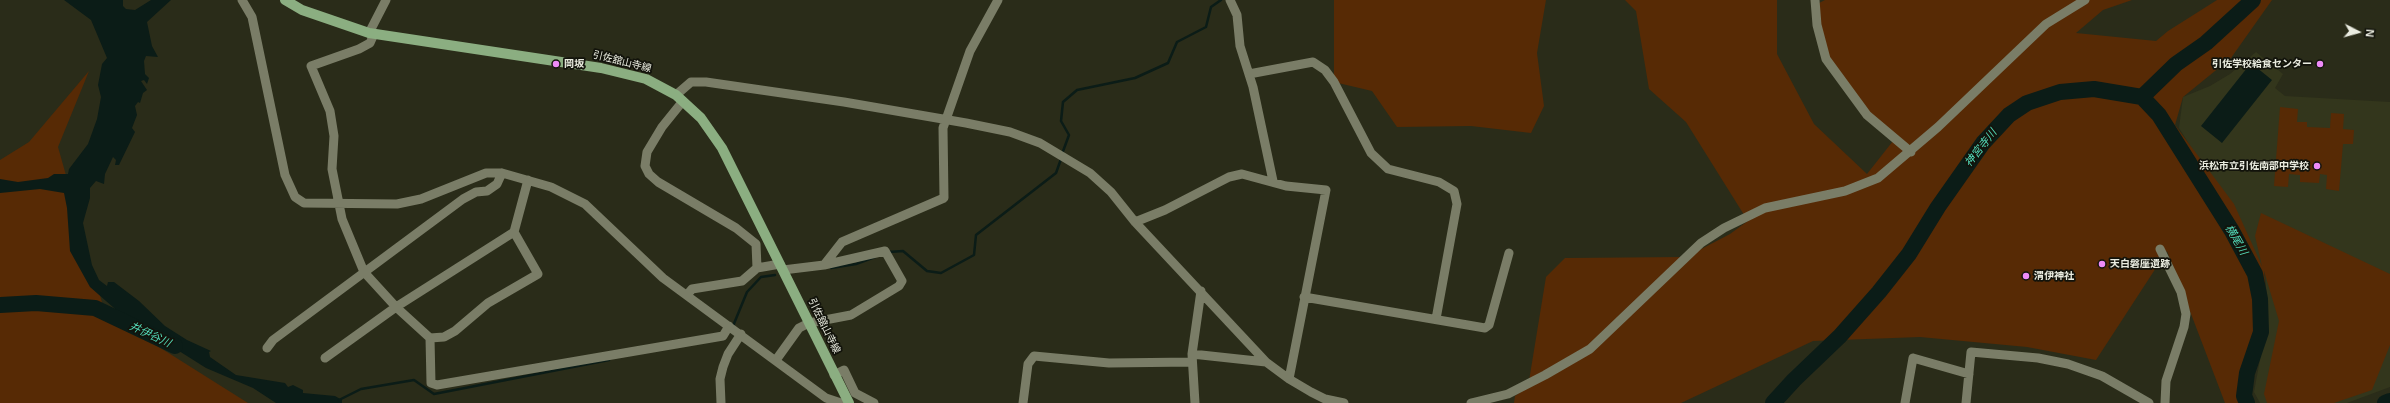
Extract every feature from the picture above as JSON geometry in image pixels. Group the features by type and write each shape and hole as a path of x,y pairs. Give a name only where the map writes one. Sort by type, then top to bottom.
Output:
{"main road":[{"name":"引佐舘山寺線","path":"285,0 302,10 371,33 601,68 646,79 680,98 701,118 722,148 849,403"}],"street":[{"path":"242,0 252,17 285,175 295,197 304,202 397,204 420,199 472,176 486,173 502,173 551,187 585,204 663,278 826,398 841,403"},
{"path":"386,0 371,33 370,43 359,49 311,66 330,111 334,136 332,169 340,202 342,219 364,272 396,307 430,338 431,383 436,385 723,336 730,326"},
{"path":"824,265 842,242 944,198 942,135 970,51 998,0"},
{"path":"1230,0 1237,15 1240,46 1249,74 1273,181"},
{"path":"1815,0 1817,25 1826,59 1867,115 1911,152"},
{"path":"1471,403 1508,394 1590,349 1701,243 1724,228 1765,208 1845,191 1878,178 1911,152 1982,87 2046,24 2085,0"},
{"path":"1249,74 1313,62 1325,70 1334,82 1371,153 1388,169 1439,182 1454,191 1457,204 1436,319"},
{"path":"757,268 756,244 736,228 658,182 645,166 652,143 691,82 706,82 844,102 1010,132 1052,150 1090,172 1111,192 1135,222 1266,362 1289,379 1325,401 1344,403"},
{"path":"267,348 273,340 463,199 476,192 486,190 496,184 502,173"},
{"path":"1135,222 1165,210 1229,177 1242,174 1273,181 1286,186 1326,190 1289,379"},
{"path":"325,358 396,307 514,232 528,180"},
{"path":"430,338 444,337 455,331 488,303 538,274 514,232"},
{"path":"2160,249 2181,292 2186,314 2184,327 2166,381 2165,403"},
{"path":"687,295 692,289 742,281 757,268 824,265 885,251 902,281 898,286 851,315 809,323 800,328 776,360"},
{"path":"1304,297 1485,328 1489,325 1509,253"},
{"path":"1195,403 1192,358 1201,291"},
{"path":"721,403 720,379 723,367 728,354 741,334"},
{"path":"1966,403 1971,352 2038,358 2068,364 2102,376 2150,403"},
{"path":"1023,403 1028,364 1034,356 1109,363 1192,358 1266,362"},
{"path":"1905,403 1913,358 1969,374"},
{"path":"834,374 844,370 855,393 874,403"}],"shaded area":[{"path":"1334,0 1546,0 1537,53 1544,106 1531,133 1471,126 1397,127 1372,91 1334,82"},
{"path":"1625,0 1777,0 1777,54 1814,124 1867,174 1893,141 1864,111 1826,59 1815,5 1825,0 2132,0 2103,10 2076,33 2156,41 2168,31 2217,0 2272,0 2231,58 2183,97 2175,125 2234,204 2262,266 2255,236 2261,213 2390,274 2390,345 2372,390 2334,403 2267,403 2264,394 2279,321 2264,271 2268,317 2248,403 2225,403 2167,251 2096,360 2027,347 1920,337 1813,341 1681,403 1514,403 1515,396 1528,387 1546,277 1565,258 1686,257 1730,234 1756,215 1746,218 1686,122 1649,89 1636,11"},
{"path":"2256,52 2283,74 2275,88 2285,96 2390,102 2390,387 2347,403 2260,403 2254,392 2268,317 2265,272 2233,214 2179,128 2183,97 2210,86 2230,74"},
{"path":"89,71 58,147 105,313 248,403 0,403 0,160 29,142"},
{"path":"2280,107 2298,109 2297,122 2307,122 2307,127 2330,128 2331,113 2344,114 2343,129 2354,130 2353,144 2343,144 2339,191 2326,189 2327,175 2320,174 2319,183 2300,182 2300,175 2289,174 2288,187 2274,186"}],"water":[{"path":"64,0 123,0 123,6 126,9 135,10 151,0 171,0 147,22 152,46 158,57 146,56 144,61 145,74 149,78 147,84 144,80 141,81 147,90 143,93 140,103 138,102 135,106 137,115 132,128 135,132 119,165 115,165 116,160 113,157 105,174 104,184 96,181 90,188 90,198 83,223 92,265 99,280 107,286 108,282 114,282 139,301 165,326 187,340 211,351 209,352 210,357 236,375 285,383 288,387 293,385 303,390 303,393 335,396 342,400 342,403 276,403 253,388 206,368 122,315 90,287 70,251 67,208 64,193 40,189 0,193 0,179 18,182 48,178 54,174 68,174 69,169 88,144 97,119 101,97 98,85 102,64 107,58 91,20"},
{"path":"2251,63 2272,80 2222,143 2201,126"}],"waterway":[{"path":"1062,154 1069,135 1061,121 1063,102 1077,90 1135,78 1168,63 1177,42 1206,27 1211,7 1221,0"},
{"name":"神宮寺川","path":"1773,403 1794,380 1840,336 1879,292 1909,254 1938,207 1983,143 2009,115 2027,103 2060,92 2094,89 2142,97 2176,64 2206,43 2253,0"},
{"name":"横尾川","path":"2142,97 2159,115 2232,231 2255,274 2260,299 2261,332 2247,373 2244,396 2247,403"},
{"path":"889,252 903,251 927,271 941,273 974,255 976,235 1056,173 1061,159"},
{"path":"831,268 856,264 875,257"},
{"path":"733,326 747,292 761,277 775,275"},
{"name":"井伊谷川","path":"0,305 36,303 95,308 175,346"},
{"path":"339,400 361,389 414,380 434,394 609,360"},
{"name":"横尾川","path":"2385,403 2390,401"}],"place":[{"name":"岡坂","path":"556,64"},
{"name":"引佐学校給食センター","path":"2320,64"},
{"name":"浜松市立引佐南部中学校","path":"2317,166"},
{"name":"天白磐座遺跡","path":"2102,264"},
{"name":"渭伊神社","path":"2026,276"}]}
